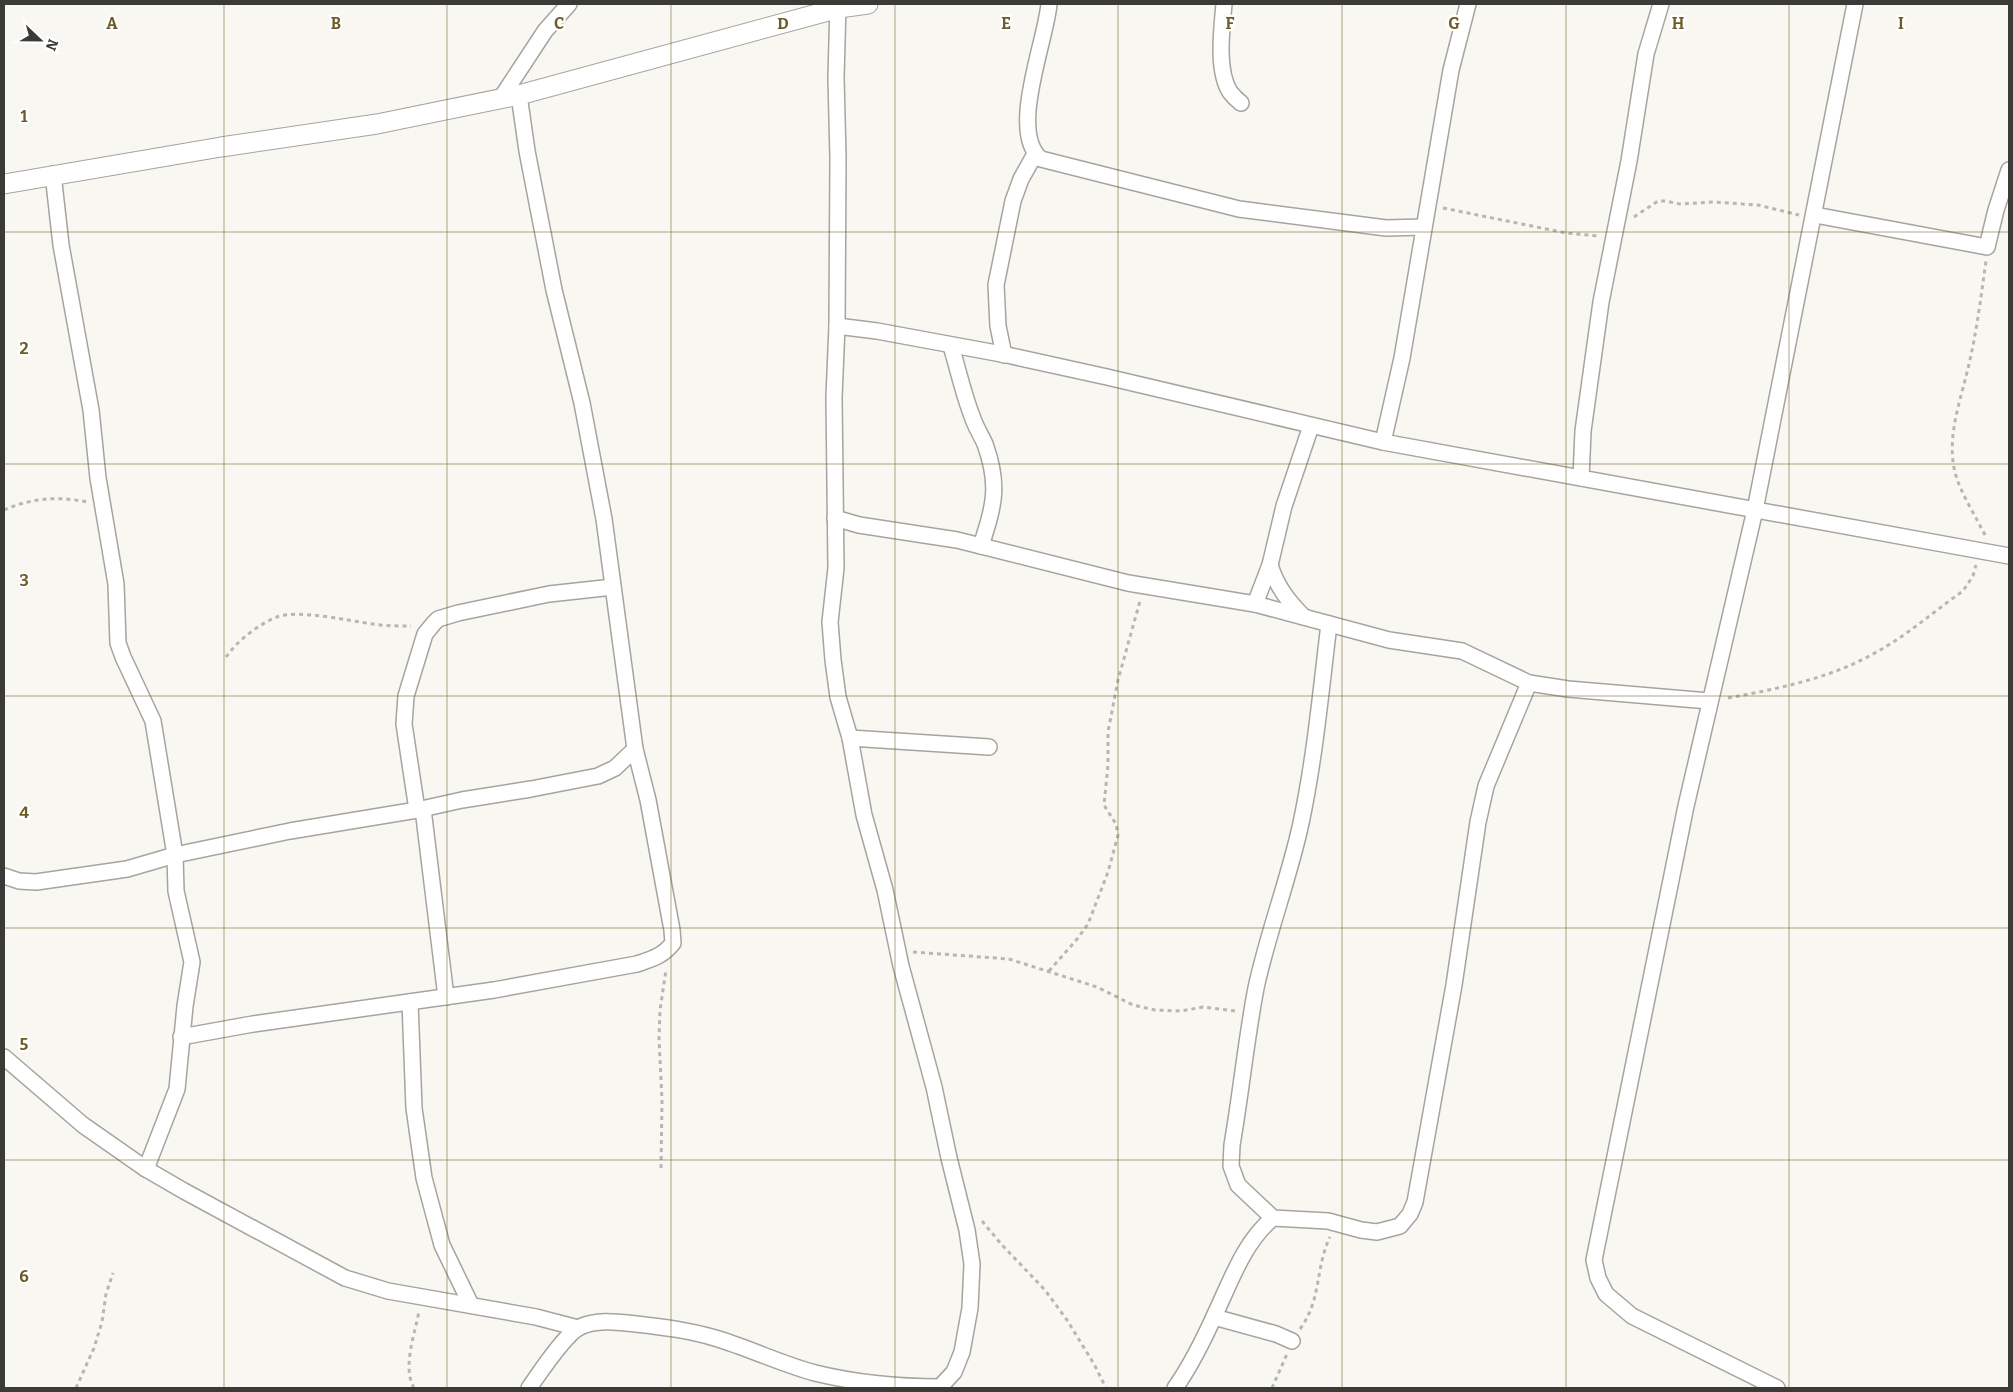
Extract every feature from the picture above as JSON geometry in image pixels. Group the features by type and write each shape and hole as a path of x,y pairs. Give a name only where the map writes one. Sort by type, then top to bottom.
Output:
{"street":[{"path":"182,1037 253,1024 494,990 637,964 655,959 673,943 648,800 635,749 604,519 586,422 554,290 527,151 510,96 545,31 569,4"},
{"path":"4,184 52,174 377,124 510,96 838,6 868,4"},
{"path":"1049,4 1028,105 1028,128 1032,149 1041,159 1239,209 1386,228 1424,227"},
{"path":"1224,4 1220,40 1223,68 1228,88 1241,103"},
{"path":"1384,442 1402,358 1451,70 1468,4"},
{"path":"1581,478 1583,432 1601,302 1629,161 1646,54 1661,4"},
{"path":"1775,1388 1632,1316 1606,1294 1598,1278 1594,1260 1640,1027 1709,701 1755,510 1855,4"},
{"path":"529,1388 566,1340 578,1328 594,1322 683,1329 717,1338 752,1352 816,1373 867,1383 942,1388 954,1372 962,1352 970,1308 972,1264 967,1230 934,1087 897,950 885,890 864,815 850,738 838,697 832,660 830,622 836,568 834,397 837,326 838,158 836,78 838,6"},
{"path":"1004,355 998,326 996,284 1013,201 1021,179 1035,154"},
{"path":"1814,217 1987,247 1996,210 2009,170"},
{"path":"52,174 63,254 91,410 102,505 116,584 118,643 122,657 153,721 175,855 176,891 192,962 177,1089 146,1169"},
{"path":"837,326 877,331 1004,355 1384,442 1995,553"},
{"path":"951,346 972,418 984,442 991,463 994,481 993,509 981,546"},
{"path":"1255,604 1270,565 1284,506 1312,426"},
{"path":"835,518 859,525 957,540 1144,586 1255,604 1389,640 1462,651 1529,683 1568,689 1709,701"},
{"path":"1270,565 1276,582 1284,596 1304,617"},
{"path":"446,997 420,809 404,724 406,696 425,634 438,619 458,613 549,594 613,587"},
{"path":"1329,624 1312,762 1301,824 1256,989 1232,1145 1231,1166 1238,1185 1273,1218 1328,1221 1377,1232 1400,1226 1410,1214 1415,1202 1454,985 1478,822 1486,786 1529,683"},
{"path":"850,738 989,747"},
{"path":"4,876 19,881 36,882 127,869 175,855 290,831 598,776 615,768 635,749"},
{"path":"410,1002 414,1108 424,1178 442,1245 471,1305"},
{"path":"6,1064 83,1125 146,1169 184,1192 345,1278 388,1291 536,1317 578,1328"},
{"path":"1175,1388 1185,1374 1214,1318 1242,1258 1258,1232 1273,1218"},
{"path":"1214,1318 1276,1334 1292,1341"}],"path":[{"path":"1428,205 1566,233 1614,238 1626,223 1658,202 1665,201 1680,204 1712,202 1758,204 1814,217"},
{"path":"1709,701 1778,689 1826,674 1871,656 1962,591 1973,576 1995,553 1956,477 1953,458 1953,436 1962,387 1969,366 1978,322 1987,247"},
{"path":"4,510 30,500 55,498 102,505"},
{"path":"1049,971 1088,924 1108,872 1118,835 1116,824 1104,805 1108,764 1108,732 1118,680 1144,586"},
{"path":"226,657 246,637 279,616 303,615 395,626 434,623"},
{"path":"660,1168 662,1100 659,1038 660,1010 668,949"},
{"path":"897,950 961,957 1009,959 1097,987 1133,1005 1155,1010 1181,1011 1203,1008 1253,1014"},
{"path":"960,1203 984,1222 1002,1245 1045,1290 1067,1320 1094,1364 1106,1388"},
{"path":"1272,1388 1292,1341 1312,1310 1325,1248 1332,1232 1341,1225"},
{"path":"76,1388 94,1348 102,1322 106,1294 113,1273"},
{"path":"414,1388 409,1380 409,1367 421,1296"}]}
